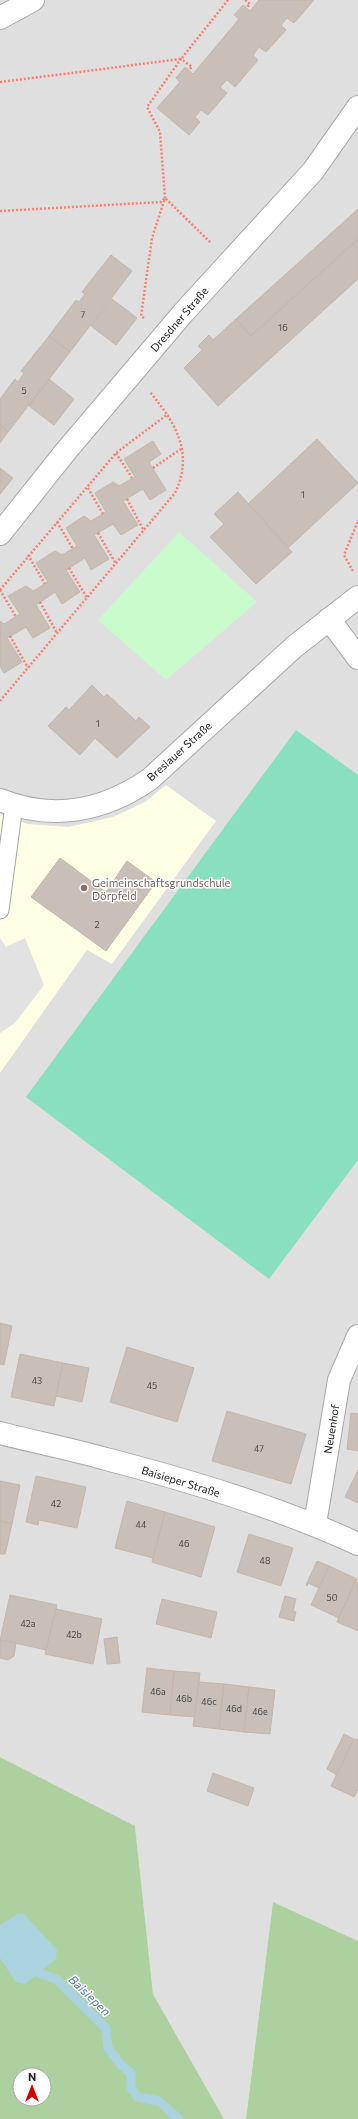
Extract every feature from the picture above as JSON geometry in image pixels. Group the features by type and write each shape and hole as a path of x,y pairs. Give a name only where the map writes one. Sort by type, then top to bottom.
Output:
{"street":[{"path":"0,18 32,0"},
{"name":"Dresdner Straße","path":"0,534 66,450 164,335 313,171 358,106"},
{"name":"Breslauer Straße","path":"7,802 32,810 70,811 111,801 132,791 150,779 294,647 358,597"},
{"path":"329,619 358,658"},
{"name":"Neuenhof","path":"315,1524 339,1380 358,1336"},
{"name":"Baisieper Straße","path":"0,1433 106,1459 181,1480 315,1524 358,1544"}],"lane":[{"path":"0,910 7,802"}],"path":[{"path":"164,335 141,316 152,238 165,198 160,132 147,107 181,59 228,0"},
{"path":"245,0 250,4 246,8"},
{"path":"0,82 181,59 192,67 188,70"},
{"path":"0,211 161,202 165,198"},
{"path":"165,198 230,261"},
{"path":"0,701 175,493 183,474 182,449 174,424 168,414 116,453 88,488 28,555 0,590 16,617"},
{"path":"153,468 182,449"},
{"path":"116,453 132,478"},
{"path":"88,488 103,514"},
{"path":"127,499 144,530"},
{"path":"355,573 348,565 344,555 358,521"},
{"path":"57,522 73,549"},
{"path":"98,533 116,564"},
{"path":"28,555 45,584"},
{"path":"69,568 87,598"},
{"path":"40,602 57,634"},
{"path":"10,636 28,668"}],"shaded area":[{"path":"0,0 358,0 358,1941 273,1902 246,2119 224,2119 153,1994 135,1826 0,1757"},
{"name":"Geimeinschaftsgrundschule Dörpfeld","path":"166,785 216,821 112,964 87,950 0,1073 0,814 28,824 68,827 113,817 145,802"},
{"path":"0,938 6,947 25,938 44,985 15,1023 0,1033"}],"green space":[{"path":"179,532 257,602 166,680 98,620"},
{"path":"296,730 358,775 358,1160 269,1279 26,1097"},
{"path":"0,1757 135,1826 153,1994 224,2119 0,2119"},
{"path":"273,1902 358,1941 358,2119 246,2119"}],"water":[{"path":"18,1914 24,1914 57,1950 56,1959 25,1984 16,1982 0,1958 0,1925"}],"building":[{"path":"259,0 314,0 294,23 287,18 281,25 286,30 266,52 259,47 253,55 258,60 235,87 227,80 220,87 227,93 208,115 201,110 195,117 200,122 189,135 157,108 180,82 176,78 185,67 193,74 239,19 234,15 243,5 250,11"},
{"path":"358,209 358,239 251,336 236,319"},
{"path":"358,239 358,279 218,406 184,368 202,350 198,346 209,335 213,340 236,319 251,336"},
{"path":"111,255 132,271 70,352 49,336 76,300 79,302 85,294 82,292"},
{"path":"112,299 137,318 116,345 91,326"},
{"path":"49,336 70,352 8,432 0,425 0,399 15,379 18,382 24,373 21,371"},
{"path":"49,379 74,399 54,425 29,406"},
{"path":"0,425 8,432 0,443"},
{"path":"317,439 358,483 288,548 248,504"},
{"path":"153,441 161,454 149,462 166,490 150,500 143,489 123,501 138,525 121,535 113,524 94,535 109,559 91,570 85,558 66,570 80,592 62,604 55,592 36,605 50,628 33,638 26,627 7,638 22,662 4,673 0,666 0,621 4,624 20,614 8,596 26,586 33,591 48,582 36,563 55,551 62,555 77,546 66,528 84,516 91,521 106,512 95,493 113,482 119,486 135,477 124,459"},
{"path":"0,468 13,478 0,494"},
{"path":"238,492 292,552 256,584 210,537 224,524 214,514"},
{"path":"92,685 104,697 107,694 136,721 139,717 150,727 117,758 95,738 80,755 48,726 66,707 69,710"},
{"path":"60,858 106,892 127,861 156,882 106,951 31,897"},
{"path":"0,1323 12,1326 4,1365 0,1364"},
{"path":"127,1347 194,1368 177,1422 110,1402"},
{"path":"20,1354 63,1363 54,1406 11,1397"},
{"path":"63,1363 89,1368 82,1402 56,1396"},
{"path":"227,1411 306,1434 291,1484 212,1461"},
{"path":"351,1413 358,1414 358,1451 347,1449"},
{"path":"358,1470 358,1503 345,1497"},
{"path":"36,1476 86,1487 77,1528 39,1520 38,1525 26,1522"},
{"path":"0,1481 20,1485 12,1524 0,1521"},
{"path":"127,1501 165,1512 153,1558 115,1548"},
{"path":"165,1512 215,1527 201,1577 152,1562"},
{"path":"0,1521 12,1524 7,1546 0,1544"},
{"path":"249,1534 293,1548 281,1586 237,1572"},
{"path":"0,1544 7,1546 5,1554 0,1554"},
{"path":"317,1561 329,1566 319,1588 308,1583 307,1586 306,1585"},
{"path":"329,1566 357,1579 339,1618 311,1605"},
{"path":"355,1582 358,1583 358,1631 337,1622"},
{"path":"10,1595 57,1605 47,1650 0,1640"},
{"path":"285,1596 296,1599 293,1611 296,1612 294,1621 279,1617"},
{"path":"162,1599 217,1612 211,1638 156,1624"},
{"path":"56,1609 102,1619 93,1664 45,1654"},
{"path":"117,1637 120,1663 107,1664 104,1639"},
{"path":"0,1640 16,1643 14,1656 8,1660 0,1658"},
{"path":"147,1668 174,1671 170,1715 142,1712"},
{"path":"174,1671 200,1673 195,1717 170,1715"},
{"path":"199,1682 224,1684 219,1729 193,1726"},
{"path":"224,1684 249,1687 244,1732 219,1729"},
{"path":"249,1687 275,1690 270,1734 244,1732"},
{"path":"344,1734 354,1739 337,1775 327,1769"},
{"path":"354,1739 358,1740 358,1789 354,1797 331,1786"},
{"path":"213,1773 254,1788 248,1806 207,1791"}],"waterway":[{"name":"Baisiepen","path":"32,1964 39,1973 56,1979 106,2028 108,2048 121,2065 131,2073 131,2088 138,2097 159,2101 179,2119"}],"place":[{"name":"Geimeinschaftsgrundschule Dörpfeld","path":"84,888"}]}
